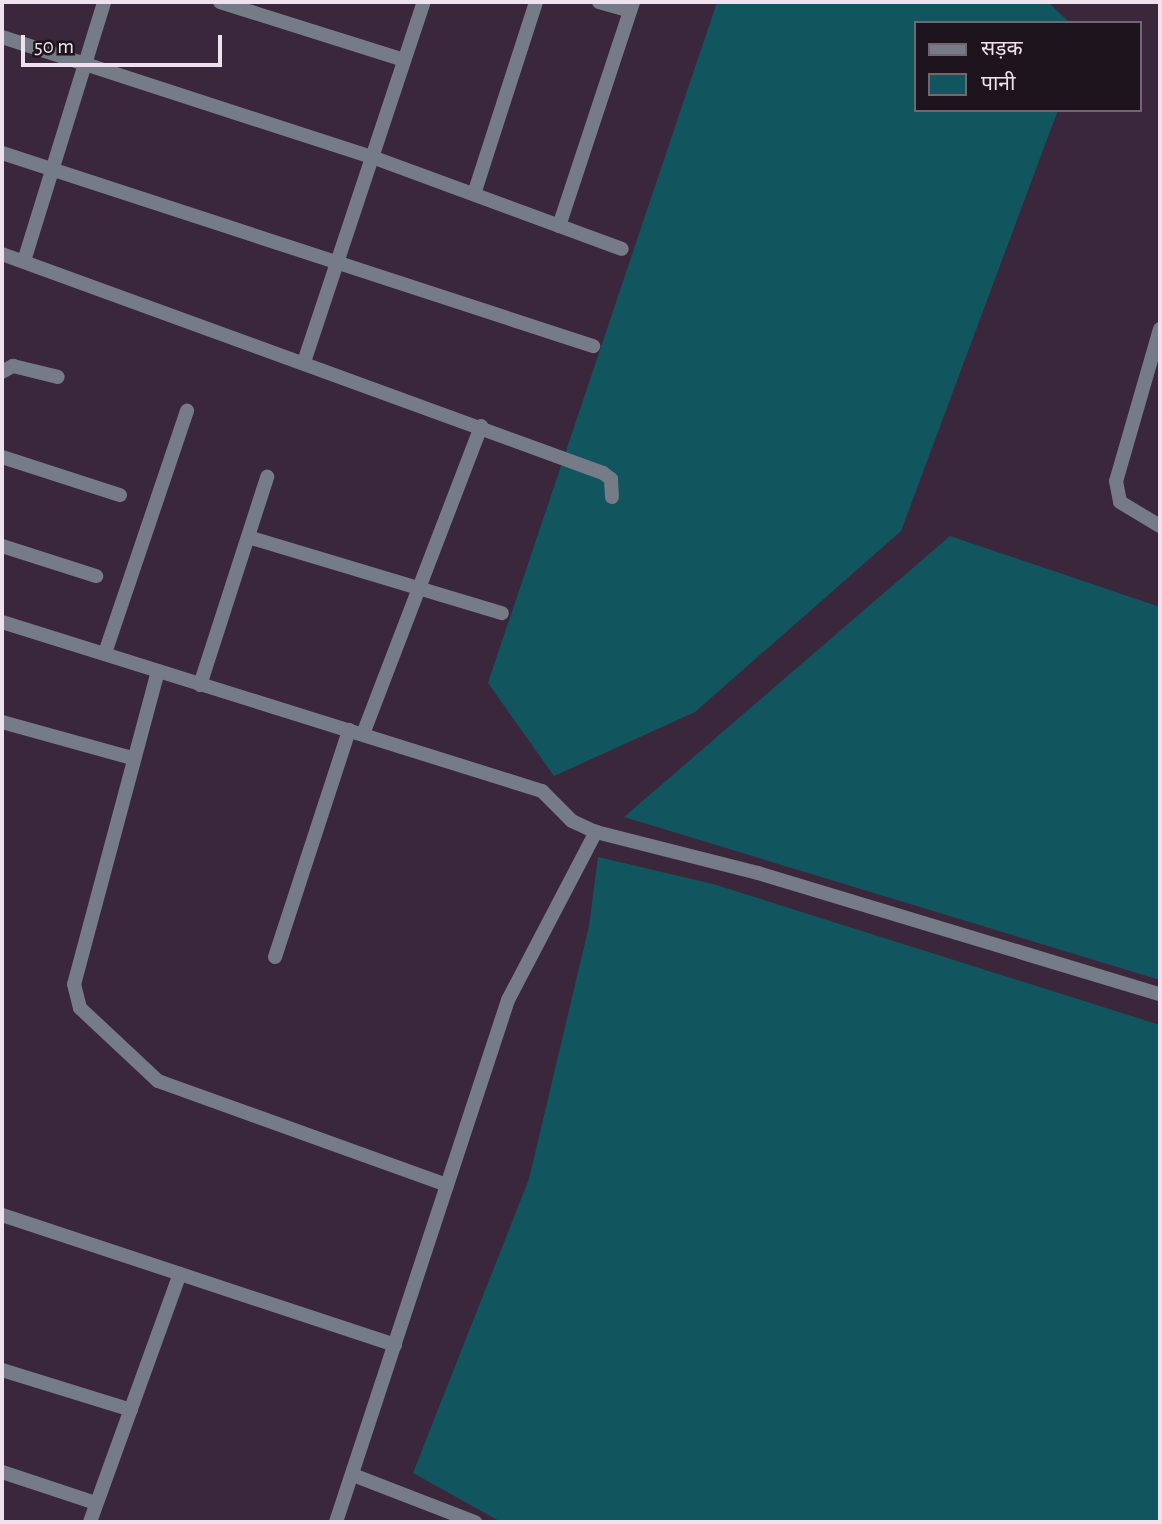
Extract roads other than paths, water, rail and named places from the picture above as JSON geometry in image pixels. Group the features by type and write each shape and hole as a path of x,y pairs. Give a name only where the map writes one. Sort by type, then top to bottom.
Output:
{"street":[{"path":"23,261 104,2"},
{"path":"220,2 404,60"},
{"path":"304,362 424,2"},
{"path":"474,194 536,2"},
{"path":"559,226 631,6 598,2"},
{"path":"2,37 372,157 622,249"},
{"path":"2,153 336,265 593,346"},
{"path":"2,254 481,426 603,473 611,479 612,496"},
{"path":"1160,329 1158,345 1116,481 1120,502 1160,526"},
{"path":"2,372 13,366 58,377"},
{"path":"106,653 187,411"},
{"path":"275,957 356,732 481,426"},
{"path":"2,457 120,495"},
{"path":"200,685 267,477"},
{"path":"248,537 502,613"},
{"path":"2,546 96,576"},
{"path":"2,622 542,791 572,821 596,832 784,881 1160,994"},
{"path":"158,671 131,758 74,984 90,1023 125,1046 158,1081 447,1185"},
{"path":"2,722 131,758"},
{"path":"336,1522 508,1000 596,832"},
{"path":"2,1215 395,1345"},
{"path":"90,1522 180,1274"},
{"path":"2,1370 131,1410"},
{"path":"2,1472 96,1503"},
{"path":"353,1475 475,1522"}],"water":[{"path":"717,2 1048,2 1068,21 914,21 914,112 1057,112 901,531 695,712 554,776 488,683"},
{"path":"950,536 1160,607 1160,980 624,817"},
{"path":"598,857 713,884 1160,1025 1160,1522 501,1522 413,1473 529,1179 589,926"}]}
